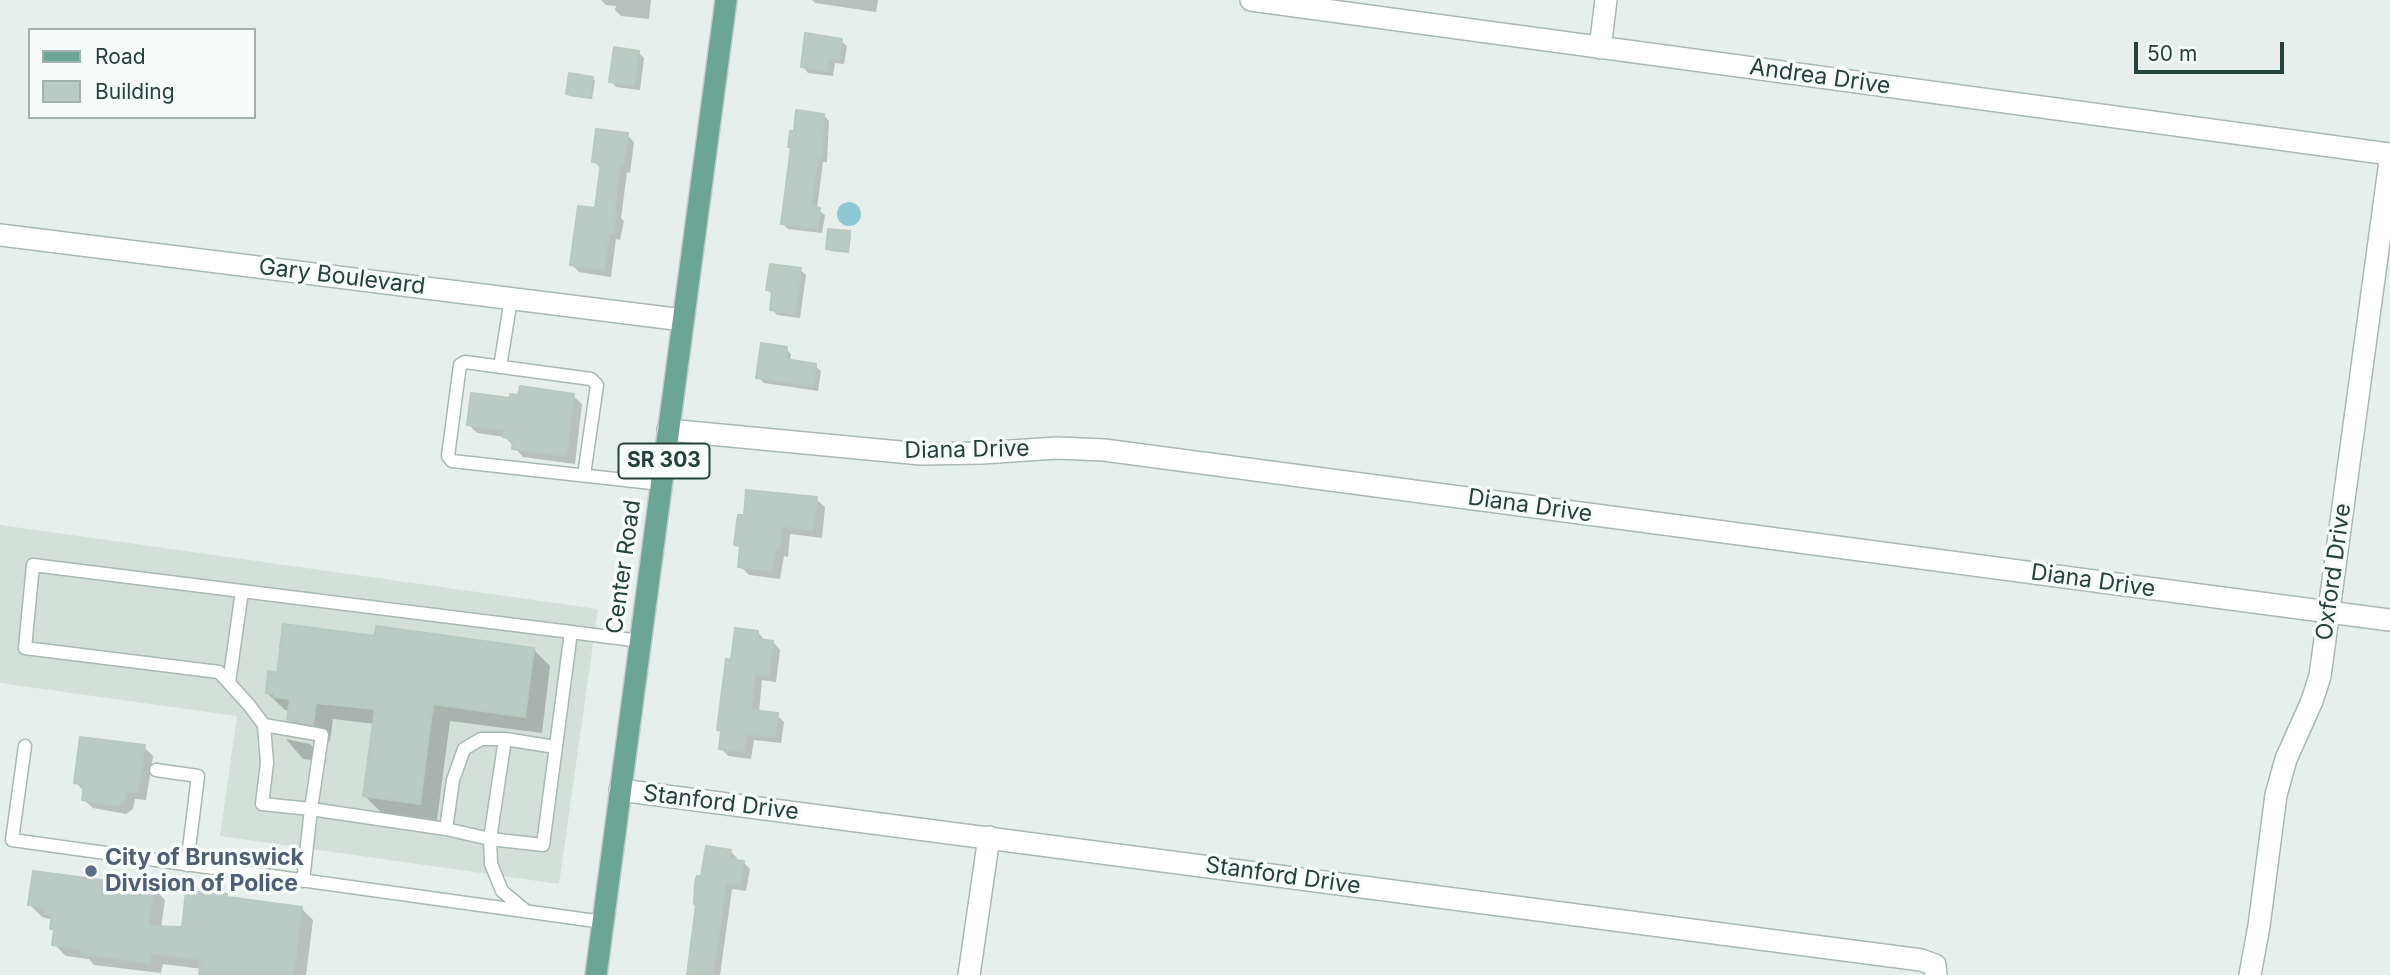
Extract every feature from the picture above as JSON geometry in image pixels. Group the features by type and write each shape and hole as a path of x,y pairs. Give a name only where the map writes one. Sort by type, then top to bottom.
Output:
{"main road":[{"name":"Center Road","path":"596,975 726,0"}],"street":[{"name":"Andrea Drive","path":"1251,0 2390,154"},
{"path":"1600,48 1606,0"},
{"name":"Oxford Drive","path":"2250,975 2276,794 2286,759 2320,676 2390,161"},
{"name":"Gary Boulevard","path":"0,234 683,320"},
{"name":"Diana Drive","path":"668,430 921,454 1057,448 1104,450 2390,620"},
{"name":"Stanford Drive","path":"620,790 1921,960 1935,965 1936,975"},
{"path":"969,975 989,837"}],"lane":[{"path":"500,368 511,299"},
{"path":"584,475 597,385 591,379 465,362 460,365 448,456 452,461 661,484"},
{"path":"571,632 543,845 490,839 446,829 311,808 262,804 267,763 264,725 219,672 24,648 33,565 242,592 571,632 640,641"},
{"path":"229,683 242,592"},
{"path":"264,725 322,735 303,881"},
{"path":"446,829 453,780 464,749 481,739 505,739 555,747"},
{"path":"505,739 490,839 491,864 502,891 526,912"},
{"path":"25,746 12,840 603,922"},
{"path":"156,770 198,776 187,865"}],"shaded area":[{"path":"0,525 598,609 559,884 220,836 237,716 0,683"}],"water":[{"path":"844,202 854,202 861,209 861,219 854,226 844,226 837,219 837,209"}],"building":[{"path":"805,33 842,39 839,59 829,58 827,71 801,67"},
{"path":"614,47 639,51 634,85 609,82"},
{"path":"569,73 593,77 590,98 566,94"},
{"path":"796,110 824,114 822,158 818,157 811,206 820,208 817,228 781,224 791,147 788,147 790,131 794,131"},
{"path":"596,129 628,133 623,166 620,166 614,211 617,212 613,233 609,233 604,270 570,265 578,206 595,208 601,163 592,162"},
{"path":"828,229 850,231 848,251 826,249"},
{"path":"770,264 801,268 795,314 770,310 772,291 766,290"},
{"path":"761,343 787,347 785,359 816,364 813,386 756,378"},
{"path":"520,386 574,394 566,456 512,449 513,440 503,437 504,430 467,425 471,393 510,398 510,394 518,395"},
{"path":"746,490 817,497 813,530 782,526 772,571 738,567 740,546 734,545 738,515 744,515"},
{"path":"283,624 375,636 376,626 534,648 525,717 433,704 420,804 363,796 375,709 316,703 313,725 287,720 290,699 266,693 268,671 277,673"},
{"path":"735,628 758,631 757,639 773,641 769,675 755,674 751,710 778,713 775,737 747,734 744,752 719,749 721,731 717,730 726,659 731,660"},
{"path":"80,737 145,745 138,792 126,791 125,800 117,806 82,800 84,785 74,783"},
{"path":"706,846 731,850 729,859 744,861 740,885 726,883 713,975 687,975 696,905 695,883 697,876 701,876"},
{"path":"33,871 154,887 148,926 182,927 186,891 227,894 227,897 302,907 293,975 199,975 201,960 151,953 150,963 81,954 81,949 52,945 52,915 44,913 45,907 28,905"}],"place":[{"name":"City of Brunswick Division of Police","path":"91,871"}]}
